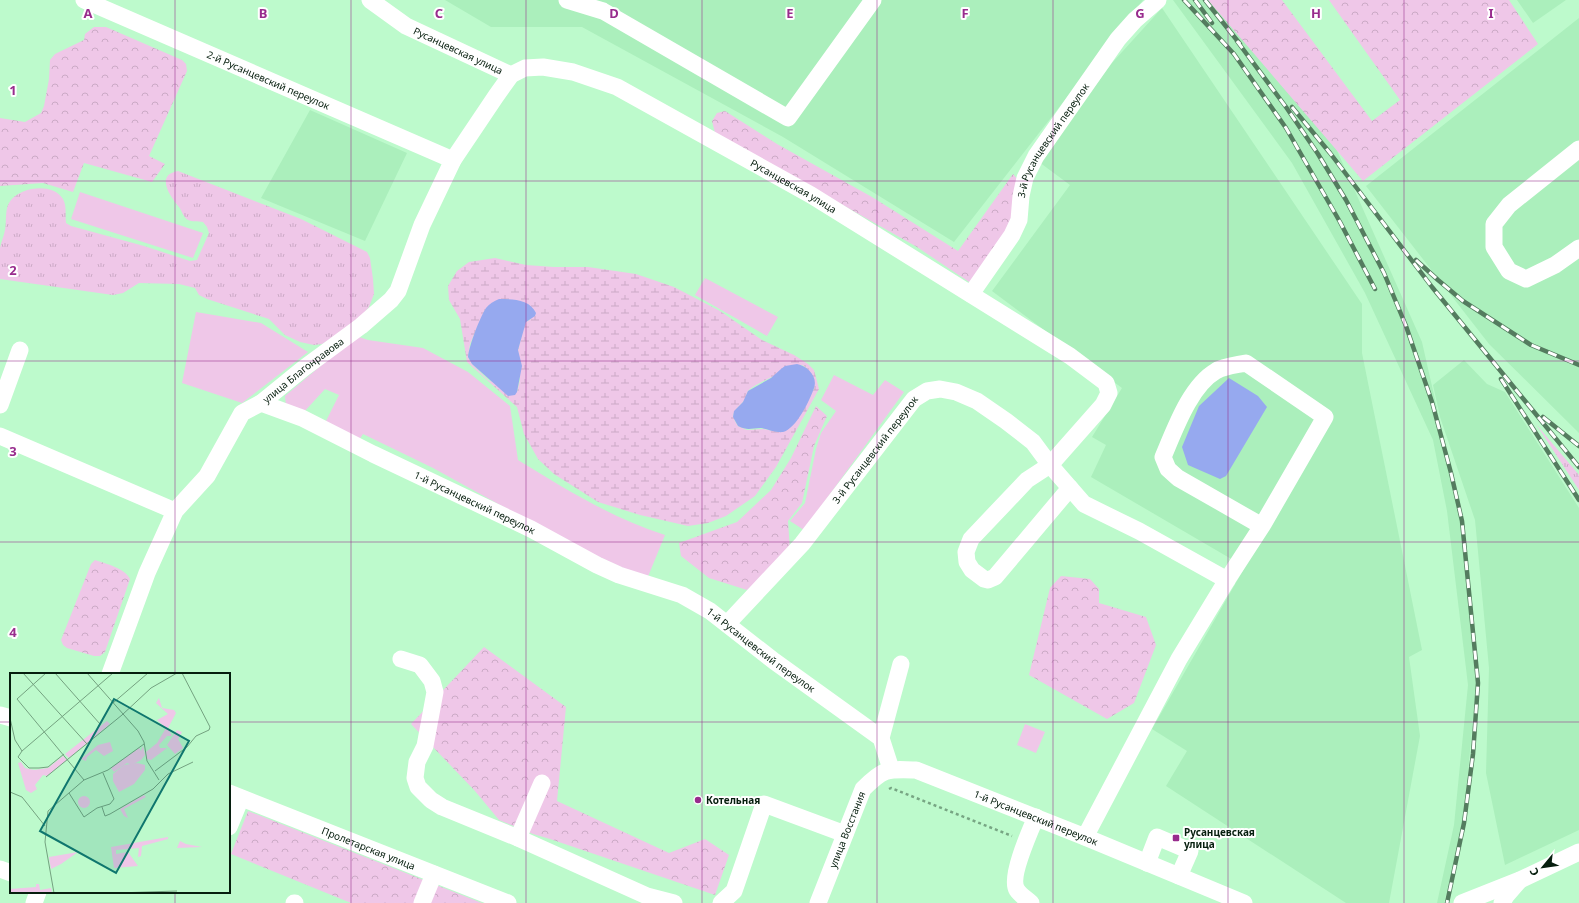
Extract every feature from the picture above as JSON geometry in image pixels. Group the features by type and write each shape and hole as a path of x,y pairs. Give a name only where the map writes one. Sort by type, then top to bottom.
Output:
{"street":[{"name":"2-й Русанцевский переулок","path":"84,0 453,160"},
{"name":"Русанцевская улица","path":"370,0 406,26 511,75 525,68 542,67 573,72 617,87 811,195 1070,356 1106,383 1109,393 1103,405 1050,465 1028,480 972,539 966,552 967,562 972,570 984,579 988,580 995,577 1070,488"},
{"path":"566,0 603,12 788,118 873,0"},
{"name":"3-й Русанцевский переулок","path":"971,294 1012,236 1019,220 1021,196 1026,178 1036,156 1118,39 1135,20 1158,0"},
{"name":"улица Благонравова","path":"110,673 147,573 175,510 206,476 242,413 261,403 304,368 361,326 395,296 403,280 422,225 453,160 511,75"},
{"path":"1579,149 1509,205 1494,224 1494,247 1509,271 1526,279 1555,265 1579,248"},
{"path":"0,405 20,350"},
{"path":"1085,837 1179,659 1262,526 1325,417 1246,363 1217,370 1198,386 1178,423 1163,457 1168,469 1178,478 1262,526"},
{"name":"3-й Русанцевский переулок","path":"726,624 802,544 914,399 927,391 940,389 956,392 977,401 1034,442 1050,465 1084,504 1139,531 1227,580"},
{"name":"1-й Русанцевский переулок","path":"261,403 302,418 373,454 531,529 597,565 619,575 682,595 710,611 774,661 881,738"},
{"path":"0,436 175,510"},
{"path":"401,659 420,665 432,681 435,692 425,746 417,762 415,778 418,787 431,800 442,807 518,838 646,896 674,903"},
{"path":"891,769 881,738 901,664"},
{"path":"0,714 10,718"},
{"name":"1-й Русанцевский переулок","path":"891,769 916,770 1036,817 1244,903"},
{"name":"улица Восстания","path":"818,903 863,789 876,776 891,769"},
{"path":"518,838 542,784"},
{"path":"230,822 235,796"},
{"name":"Пролетарская улица","path":"235,796 508,903"},
{"path":"721,903 734,891 764,804 844,834"},
{"path":"1031,903 1017,889 1014,881 1026,842 1036,817"},
{"path":"1147,863 1157,837 1190,851 1179,876"},
{"path":"1462,903 1520,880 1579,852"},
{"path":"0,869 10,873"},
{"path":"422,903 434,874"},
{"path":"1502,903 1520,880"},
{"path":"34,903 38,893"}],"path":[{"path":"884,790 891,788 1026,842"}],"shaded area":[{"path":"445,0 1143,0 954,242 783,137 582,27 491,27"},
{"path":"1173,0 1219,0 1335,146 1422,342 1460,510 1476,685 1463,827 1444,903 1437,903 1454,825 1468,685 1447,511 1433,440 1365,293 1292,163"},
{"path":"1517,0 1566,0 1533,23"},
{"path":"1162,8 1362,304 1362,353 1422,650 1409,657 1420,736 1389,903 1346,903 1166,786 1187,751 1152,729 1245,567 1091,477 1106,445 1092,437 1122,388 992,291 1070,185 1039,162 1112,63"},
{"path":"1579,18 1579,433 1489,344 1366,186"},
{"path":"310,110 407,153 365,241 261,198"},
{"path":"1464,360 1487,384 1505,392 1579,508 1579,830 1505,865 1486,773 1489,668 1475,520 1440,417 1433,385"}],"green space":[{"path":"1208,0 1282,0 1372,121 1400,100 1329,0 1509,0 1538,44 1363,181"},
{"path":"94,27 106,27 182,60 186,64 187,71 149,156 165,164 152,182 84,163 73,192 43,183 0,186 0,118 25,122 41,113 44,106 49,79 50,60 55,54 84,40 85,34"},
{"path":"725,111 777,144 872,197 958,251 1013,174 1021,183 1015,221 972,284 917,247 715,133 712,121 717,113"},
{"path":"178,171 301,219 367,252 370,258 374,294 369,307 363,314 334,337 322,344 314,345 300,342 285,335 269,319 207,299 199,295 195,288 179,284 139,283 123,293 113,295 0,279 0,248 5,230 7,207 11,200 22,192 37,188 52,190 63,199 65,205 66,223 71,226 144,246 190,261 197,260 209,233 203,222 186,219 166,186 167,177 171,173"},
{"path":"80,192 203,233 193,258 71,219"},
{"path":"495,258 526,265 588,267 636,274 674,287 720,311 762,340 794,355 808,364 814,370 819,389 776,467 755,496 726,516 708,523 688,526 640,515 598,502 554,474 538,459 524,434 517,407 467,362 460,319 449,300 448,286 457,271 469,262","holes":["503,299 518,301 531,319 524,325 518,350 520,380 517,392 488,380 472,364 468,357 470,344 485,310","802,365 811,375 814,382 814,389 780,432 763,429 747,430 738,426 735,422 734,412 744,401 748,391 765,380"]},
{"path":"705,278 778,317 767,336 695,295"},
{"path":"196,312 261,323 308,352 242,403 182,383"},
{"path":"356,336 368,340 423,348 468,372 510,406 518,460 589,502 626,520 665,535 647,579 571,544 433,468 363,434 359,440 325,423 339,395 325,389 303,413 286,406 285,396"},
{"path":"834,375 873,395 885,380 904,392 804,530 790,521 805,503 816,449 821,433 836,411 821,400"},
{"path":"816,406 827,416 814,446 802,503 788,521 790,550 773,569 747,590 709,578 681,556 679,543 737,522 771,490 791,458"},
{"path":"1536,424 1579,475 1579,490"},
{"path":"95,560 120,569 128,575 130,579 105,652 100,656 94,656 67,648 63,645 61,640 91,564"},
{"path":"1061,576 1090,579 1099,589 1099,603 1146,617 1156,645 1134,703 1107,719 1029,675 1050,588"},
{"path":"484,647 566,707 557,801 669,853 705,839 729,855 715,895 533,834 499,820 475,791 411,724"},
{"path":"1025,724 1045,732 1036,753 1017,745"},
{"path":"248,811 482,903 351,903 231,854"}],"water":[{"path":"499,299 525,302 533,308 536,313 535,316 526,322 518,350 522,366 517,392 515,395 508,396 472,364 468,357 478,325 486,308"},
{"path":"797,364 805,367 811,373 815,380 815,384 806,406 793,426 788,430 780,432 761,428 747,429 738,426 733,417 734,411 743,402 748,391 771,378 785,366"},
{"path":"1229,378 1258,396 1267,407 1226,476 1220,479 1188,465 1182,447 1199,406"}],"railway":[{"path":"1184,0 1234,54 1286,128 1340,222 1375,289"},
{"path":"1195,0 1212,23"},
{"path":"1205,0 1240,44"},
{"path":"1237,41 1286,107 1318,154 1346,200 1384,273 1406,326 1432,402 1451,473 1462,521 1478,683 1473,754 1464,823 1447,903"},
{"path":"1292,107 1330,153 1432,287 1579,467"},
{"path":"1416,260 1463,301 1531,345 1579,365"},
{"path":"1501,379 1579,500"},
{"path":"1543,417 1579,446"}],"place":[{"name":"Котельная","path":"698,800"},
{"name":"Русанцевская улица","path":"1176,838"}]}
